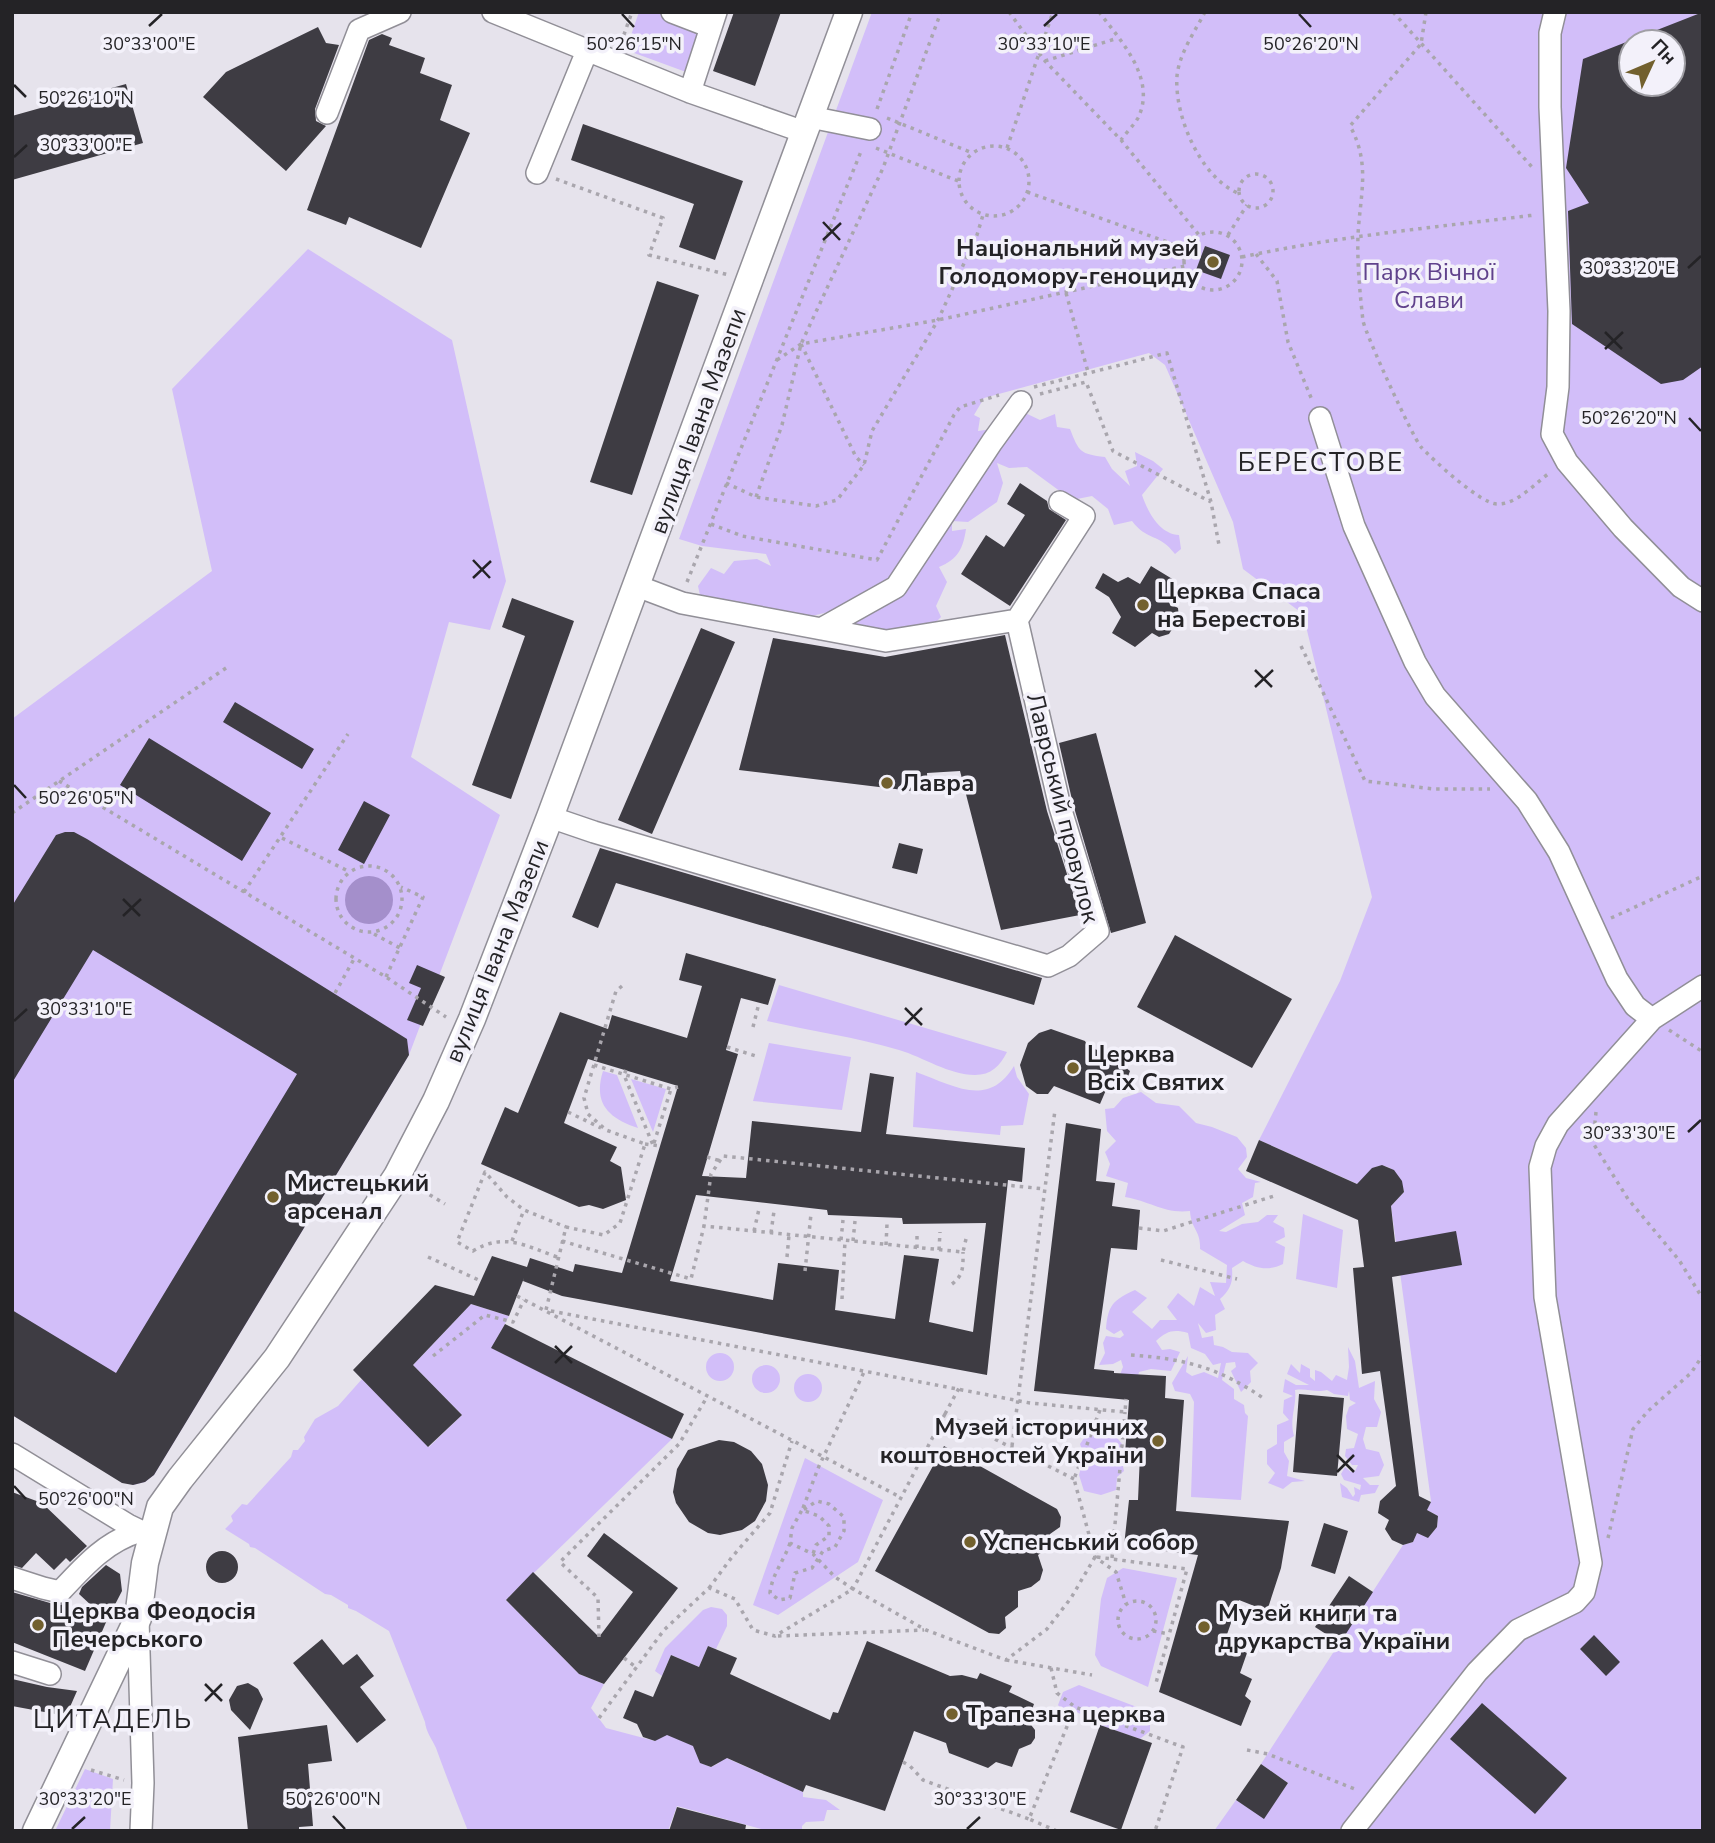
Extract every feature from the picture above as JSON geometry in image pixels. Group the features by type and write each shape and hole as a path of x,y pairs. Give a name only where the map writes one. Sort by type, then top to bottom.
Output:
{"main road":[{"name":"вулиця Івана Мазепи","path":"36,1831 138,1618 146,1533 160,1507 277,1358 397,1176 436,1101 472,1019 550,817 849,12"}],"street":[{"path":"327,113 359,30 400,12"},
{"path":"493,12 690,92 807,125 870,129"},
{"path":"671,12 713,20 690,92"},
{"path":"1555,12 1550,33 1550,107 1559,311 1558,387 1552,434 1567,461 1623,528 1681,587 1703,601"},
{"path":"537,173 587,51"},
{"path":"821,629 897,587 992,442 1017,395"},
{"path":"1320,418 1354,526 1415,662 1435,696 1527,801 1559,852 1617,979 1635,1006 1652,1019"},
{"path":"637,586 682,603 886,641 1017,620 1084,516 1060,502"},
{"name":"Лаврський провулок","path":"550,817 1048,966 1069,956 1098,931 1060,807 1017,620"},
{"path":"1352,1831 1477,1672 1518,1630 1575,1602 1584,1591 1591,1563 1545,1297 1540,1167 1546,1146 1558,1124 1652,1019 1703,986"},
{"path":"12,1454 146,1533"},
{"path":"12,1578 60,1592 84,1565 107,1546 146,1533"},
{"path":"138,1618 143,1783 141,1831"},
{"path":"12,1662 51,1674"}],"path":[{"path":"614,62 632,12"},
{"path":"912,12 875,113 971,153"},
{"path":"756,497 782,425 801,344 889,153 942,12"},
{"path":"1009,12 1045,61 1121,140 1199,235"},
{"path":"1007,148 1053,12"},
{"path":"1099,12 1129,52 1141,78 1143,100 1138,118 1121,140"},
{"path":"1206,12 1189,41 1177,74 1177,96 1191,142 1207,168 1220,182 1240,194 1247,205 1257,208 1268,203 1273,193 1270,182 1261,175 1250,175 1241,183 1240,194"},
{"path":"1394,12 1555,202"},
{"path":"1426,12 1421,44 1350,126 1359,142 1363,158 1358,236 1364,324 1420,446 1462,484 1494,505 1509,503 1567,461"},
{"path":"1045,61 1118,38"},
{"path":"689,582 726,483 864,144 958,181"},
{"path":"989,145 1016,152 1030,176 1027,192 1014,211 993,216 983,215 965,202 958,181 960,170 971,153 989,145"},
{"path":"537,173 663,218 649,255 729,275"},
{"path":"1027,192 1187,248"},
{"path":"1242,257 1555,202"},
{"path":"1228,236 1247,205"},
{"path":"726,483 756,497 816,506 837,500 864,465 872,431 938,320 977,235 983,215"},
{"path":"1219,232 1235,241 1242,257 1239,276 1224,288 1215,290 1197,286 1190,279 1185,266 1187,248 1199,235 1219,232"},
{"path":"1256,254 1277,281 1288,342 1320,418"},
{"path":"775,362 801,344 938,320 1185,266"},
{"path":"1066,293 1088,373"},
{"path":"801,344 856,457 864,465"},
{"path":"991,398 1017,395 1167,353 1210,502 1219,545"},
{"path":"710,524 742,536 877,560 960,407 991,398 1086,382 1113,451 1210,502"},
{"path":"1301,646 1365,780 1434,789 1516,789"},
{"path":"12,813 229,667"},
{"path":"244,892 348,734"},
{"path":"59,781 386,977 454,1022"},
{"path":"282,838 350,872"},
{"path":"372,932 388,928 396,920 403,898 395,878 379,867 359,867 342,880 337,890 339,913 345,923 355,929 372,932 400,948"},
{"path":"1593,926 1703,876"},
{"path":"386,977 423,897 400,886"},
{"path":"335,993 354,958"},
{"path":"606,1130 589,1114 584,1098 616,991 622,986"},
{"path":"753,1027 759,1003"},
{"path":"1652,1019 1703,1052"},
{"path":"727,1047 756,1056"},
{"path":"594,1065 625,1072 671,1089 678,1087"},
{"path":"625,1072 653,1145"},
{"path":"653,1145 671,1089"},
{"path":"1597,1106 1593,1143 1628,1199 1679,1260 1703,1299"},
{"path":"1012,1446 1055,1110"},
{"path":"568,1112 606,1130 645,1144 660,1146"},
{"path":"557,1257 512,1241 486,1243 473,1251 457,1242 485,1172 507,1197 524,1210 566,1227 604,1235 620,1223 645,1144"},
{"path":"562,1241 691,1279 704,1226 711,1174 723,1156 1045,1189"},
{"path":"707,1157 721,1161"},
{"path":"1139,1228 1163,1231 1274,1196"},
{"path":"754,1231 759,1209"},
{"path":"512,1241 524,1210"},
{"path":"771,1233 774,1211"},
{"path":"805,1271 811,1214"},
{"path":"842,1299 843,1220"},
{"path":"853,1241 855,1221"},
{"path":"886,1245 887,1224"},
{"path":"704,1226 963,1252"},
{"path":"546,1310 566,1227"},
{"path":"917,1231 917,1248"},
{"path":"939,1250 940,1232"},
{"path":"787,1257 789,1235"},
{"path":"952,1284 959,1279 964,1269 965,1239"},
{"path":"428,1257 481,1281"},
{"path":"1161,1261 1237,1279"},
{"path":"517,1296 900,1497"},
{"path":"433,1356 485,1315 513,1322 524,1300"},
{"path":"546,1310 1030,1403 1125,1412"},
{"path":"1131,1355 1199,1364 1237,1380 1266,1400"},
{"path":"1591,1563 1604,1549 1612,1527 1633,1429 1648,1411 1691,1373 1703,1355"},
{"path":"802,1510 817,1501 829,1504 844,1517 844,1531 835,1547 823,1551 811,1569 795,1573 790,1598 779,1600 770,1594 775,1571 785,1557 792,1528 865,1370"},
{"path":"775,1636 853,1589 959,1388"},
{"path":"599,1637 598,1598 561,1562 679,1444 707,1397"},
{"path":"1112,1558 1126,1399"},
{"path":"1100,1410 1074,1479 1094,1557 1116,1572 1126,1604"},
{"path":"945,1413 1074,1479"},
{"path":"599,1718 664,1630 709,1588 770,1513 792,1441"},
{"path":"802,1510 819,1516 829,1526 829,1536 817,1545 813,1554"},
{"path":"790,1543 813,1554 835,1577 853,1589 926,1630 1006,1660 1092,1675"},
{"path":"1094,1557 1187,1569 1156,1683"},
{"path":"1006,1660 1047,1629 1071,1598 1094,1557"},
{"path":"709,1588 735,1598 753,1630 775,1636 926,1630"},
{"path":"1139,1601 1150,1606 1156,1618 1153,1631 1144,1639 1126,1636 1117,1620 1122,1608 1126,1604 1139,1601"},
{"path":"1153,1631 1169,1634"},
{"path":"624,1658 637,1668"},
{"path":"1051,1668 1057,1693 1075,1706 1183,1747 1155,1831"},
{"path":"1029,1819 1075,1706"},
{"path":"1247,1750 1268,1754 1379,1799"},
{"path":"69,1760 114,1778 143,1783"},
{"path":"903,1762 923,1780 1057,1831"}],"green space":[{"path":"639,12 708,12 686,72 626,50"},
{"name":"Парк Вічної Слави","path":"872,12 1703,12 1703,1831 1214,1831 1236,1800 1264,1818 1288,1783 1261,1764 1403,1545 1413,1542 1417,1533 1428,1537 1437,1527 1438,1516 1427,1510 1431,1501 1391,1206 1404,1192 1401,1182 1391,1169 1378,1166 1366,1176 1362,1186 1259,1140 1340,981 1372,897 1303,614 1243,569 1233,522 1165,365 1149,353 984,398 974,415 980,418 978,431 999,428 1021,411 1040,420 1055,414 1057,427 1070,429 1078,447 1085,453 1105,457 1112,469 1130,486 1125,471 1137,466 1135,452 1153,461 1163,469 1142,495 1151,515 1160,526 1179,535 1181,549 1175,554 1132,521 1114,525 1108,509 1092,496 1072,500 1027,467 1009,468 997,463 1003,483 997,502 968,522 952,521 952,531 966,529 959,552 951,561 939,567 947,582 936,606 941,617 915,643 852,626 862,615 849,601 828,612 808,617 701,600 698,586 711,568 724,574 734,561 757,559 771,566 766,554 702,546 679,539"},
{"path":"308,249 452,340 506,581 490,630 449,622 411,757 500,815 409,1055 154,1475 145,1482 133,1485 12,1415 12,719 212,571 172,389"},
{"path":"779,985 1007,1052 1001,1062 990,1071 981,1075 965,1074 883,1045 767,1021"},
{"path":"769,1043 851,1057 842,1110 753,1101"},
{"path":"1014,1066 1017,1077 1029,1094 1023,1125 1001,1126 1000,1135 913,1127 916,1072 956,1087 981,1090 993,1087 1004,1079"},
{"path":"603,1071 617,1075 638,1128 618,1119 605,1108 600,1092"},
{"path":"631,1079 666,1089 653,1132"},
{"path":"1141,1092 1156,1103 1179,1106 1196,1123 1237,1137 1246,1148 1247,1157 1238,1169 1246,1178 1261,1182 1255,1183 1253,1197 1242,1203 1245,1215 1219,1231 1226,1232 1242,1224 1258,1222 1267,1215 1278,1215 1273,1222 1284,1228 1285,1237 1275,1242 1285,1247 1283,1264 1263,1268 1243,1261 1232,1268 1230,1285 1220,1299 1225,1309 1215,1315 1216,1330 1206,1333 1198,1323 1202,1338 1213,1336 1214,1345 1232,1352 1248,1353 1258,1363 1250,1371 1251,1382 1241,1392 1231,1371 1236,1367 1235,1362 1226,1363 1222,1380 1234,1389 1234,1399 1244,1405 1248,1416 1241,1500 1191,1497 1194,1402 1190,1394 1175,1391 1172,1383 1188,1356 1186,1372 1192,1376 1204,1372 1218,1378 1221,1363 1213,1365 1205,1354 1191,1348 1188,1333 1174,1331 1156,1341 1162,1350 1180,1352 1171,1371 1151,1369 1139,1372 1136,1384 1119,1377 1123,1367 1121,1360 1113,1364 1099,1365 1105,1353 1103,1343 1106,1336 1120,1338 1124,1335 1121,1330 1114,1334 1106,1329 1110,1309 1121,1297 1135,1290 1147,1298 1132,1312 1152,1329 1160,1320 1177,1320 1167,1307 1178,1293 1194,1306 1200,1287 1215,1296 1210,1282 1226,1283 1227,1265 1200,1249 1190,1211 1172,1211 1125,1197 1128,1183 1106,1176 1110,1164 1105,1152 1116,1141 1107,1131 1105,1109 1114,1108 1123,1098"},
{"path":"1303,1214 1343,1230 1337,1288 1296,1279"},
{"path":"471,1304 509,1316 492,1348 672,1439 506,1600 579,1674 604,1684 591,1708 606,1728 655,1741 664,1733 699,1748 701,1763 711,1767 719,1763 722,1756 803,1792 803,1797 826,1800 840,1810 827,1810 824,1821 806,1822 802,1831 769,1831 677,1806 668,1831 468,1831 389,1631 331,1595 325,1594 225,1529 233,1521 231,1516 242,1504 247,1505 291,1457 293,1450 298,1450 315,1419 338,1406 362,1379 429,1447 462,1415 413,1365"},
{"path":"1348,1347 1355,1361 1359,1388 1375,1381 1374,1399 1381,1412 1377,1427 1366,1427 1363,1439 1366,1449 1379,1452 1384,1465 1379,1476 1363,1478 1370,1485 1379,1485 1375,1493 1361,1495 1359,1502 1342,1497 1340,1483 1353,1497 1354,1487 1360,1490 1361,1485 1344,1480 1341,1474 1345,1467 1351,1472 1355,1471 1358,1465 1352,1465 1345,1456 1346,1449 1354,1448 1358,1434 1347,1429 1346,1416 1349,1407 1356,1403 1350,1400 1349,1391 1348,1396 1327,1390 1295,1390 1292,1423 1294,1436 1284,1442 1284,1452 1289,1461 1287,1476 1305,1481 1292,1482 1283,1489 1268,1483 1275,1473 1267,1464 1267,1450 1277,1444 1277,1425 1289,1420 1283,1413 1284,1400 1293,1396 1283,1392 1285,1379 1296,1385 1309,1385 1287,1374 1291,1364 1300,1373 1301,1364 1310,1369 1310,1377 1315,1381 1315,1370 1332,1381 1336,1375 1347,1380"},
{"path":"720,1353 730,1357 734,1367 730,1377 720,1381 710,1377 706,1367 710,1357"},
{"path":"766,1365 776,1369 780,1379 776,1389 766,1393 756,1389 752,1379 756,1369"},
{"path":"808,1374 818,1378 822,1388 818,1398 808,1402 798,1398 794,1388 798,1378"},
{"path":"1114,1434 1122,1444 1124,1453 1121,1457 1124,1471 1117,1477 1116,1490 1101,1495 1084,1491 1079,1475 1084,1456 1080,1444 1086,1435"},
{"path":"805,1458 883,1500 858,1562 778,1615 753,1605"},
{"path":"1123,1568 1177,1578 1148,1687 1101,1666 1095,1655 1101,1599 1107,1578"},
{"path":"711,1607 722,1609 727,1615 727,1626 716,1649 708,1646 699,1667 671,1655 662,1676 655,1671 665,1648 703,1610"},
{"path":"1079,1685 1150,1712 1150,1731 1140,1739 1100,1725 1091,1726 1090,1718 1076,1712 1068,1717 1058,1705 1063,1692"},
{"path":"85,1769 113,1779 110,1831 55,1831"}],"shaded area":[{"path":"369,876 386,883 393,900 386,917 369,924 352,917 345,900 352,883"}],"building":[{"path":"734,12 781,12 755,86 713,71"},
{"path":"1703,12 1703,366 1683,380 1661,384 1572,324 1568,211 1589,203 1566,168 1583,59 1617,46 1617,98 1687,98 1687,28 1662,28"},
{"path":"318,27 326,43 339,45 315,109 316,121 326,126 286,171 203,97 226,72"},
{"path":"382,34 392,38 389,45 425,58 420,73 452,85 440,120 470,133 421,248 349,217 346,225 307,210 369,40"},
{"path":"126,84 143,143 12,180 12,116"},
{"path":"583,124 743,181 715,260 679,247 694,204 571,160"},
{"name":"Національний музей Голодомору-геноциду","path":"1205,246 1230,255 1221,279 1196,270"},
{"path":"657,281 699,295 632,495 590,482"},
{"path":"1020,483 1047,501 1049,509 1066,520 1010,606 961,574 986,535 1004,547 1025,515 1007,504"},
{"name":"Церква Спаса на Берестові","path":"1151,566 1174,580 1169,603 1178,608 1179,618 1169,634 1159,637 1152,633 1135,647 1112,633 1121,617 1109,597 1095,588 1103,573 1118,582 1128,577 1140,584"},
{"path":"512,598 574,621 511,799 472,785 525,636 502,627"},
{"path":"701,628 735,642 652,834 618,820"},
{"name":"Лавра","path":"1005,635 1047,811 1080,915 1001,930 960,771 927,773 928,793 739,770 773,638 885,657"},
{"path":"235,702 314,749 302,769 223,722"},
{"path":"1096,733 1146,923 1111,933 1073,804 1059,743"},
{"path":"149,738 271,813 242,861 120,785"},
{"path":"364,801 390,815 364,864 338,850"},
{"name":"Мистецький арсенал","path":"74,832 87,839 407,1039 409,1055 154,1475 145,1482 133,1485 122,1483 12,1415 12,1310 116,1373 297,1074 93,950 12,1083 12,906 56,835"},
{"path":"899,843 923,849 917,874 892,868"},
{"path":"600,848 1042,978 1034,1005 616,883 598,928 572,917"},
{"path":"1175,935 1292,999 1252,1068 1137,1007"},
{"path":"686,953 776,979 768,1005 741,998 726,1050 738,1054 702,1176 746,1178 752,1121 861,1132 870,1073 894,1077 886,1134 1025,1148 1022,1182 1008,1180 987,1375 562,1296 523,1281 524,1278 509,1316 471,1304 413,1365 462,1415 428,1447 353,1370 435,1285 474,1296 492,1256 527,1267 530,1258 573,1272 575,1264 622,1273 678,1086 588,1059 564,1123 617,1147 610,1161 621,1167 626,1200 603,1209 589,1205 579,1207 481,1164 505,1107 518,1113 560,1012 608,1029 612,1015 687,1038 702,986 679,980","holes":["696,1195 827,1210 828,1215 902,1218 903,1224 986,1223 973,1332 929,1322 939,1259 904,1255 895,1319 835,1310 839,1270 778,1263 773,1300 670,1281"]},
{"path":"417,965 445,977 423,1026 407,1020 421,988 409,983"},
{"name":"Церква Всіх Святих","path":"1051,1029 1085,1041 1088,1047 1107,1053 1130,1071 1124,1088 1109,1083 1100,1104 1054,1086 1048,1094 1037,1094 1026,1086 1020,1065 1028,1043 1039,1033"},
{"path":"1066,1123 1101,1129 1096,1181 1115,1183 1112,1206 1140,1210 1137,1250 1111,1248 1094,1369 1166,1376 1165,1398 1184,1400 1176,1511 1289,1521 1281,1568 1267,1611 1239,1600 1224,1643 1247,1653 1240,1673 1252,1679 1245,1696 1251,1701 1241,1726 1159,1692 1198,1555 1124,1546 1129,1500 1138,1500 1140,1455 1125,1454 1129,1400 1034,1391"},
{"path":"1259,1140 1357,1184 1372,1168 1382,1165 1394,1170 1402,1181 1404,1192 1391,1206 1395,1242 1456,1231 1462,1265 1392,1277 1419,1496 1431,1502 1427,1510 1438,1516 1437,1527 1428,1538 1417,1533 1413,1542 1403,1545 1392,1540 1385,1529 1389,1520 1378,1513 1380,1501 1396,1486 1380,1371 1362,1374 1353,1268 1364,1267 1358,1220 1246,1171"},
{"path":"505,1324 684,1414 672,1439 491,1348"},
{"path":"1299,1394 1344,1398 1337,1476 1293,1472"},
{"path":"719,1440 734,1442 751,1451 762,1464 768,1485 766,1501 755,1521 742,1530 720,1535 708,1533 689,1522 676,1503 673,1492 677,1469 688,1450"},
{"name":"Успенський собор","path":"944,1446 1057,1509 1061,1517 1060,1527 1050,1534 1049,1547 1038,1555 1043,1570 1040,1580 1031,1587 1018,1591 1018,1607 1005,1617 1006,1628 999,1634 989,1633 875,1571"},
{"path":"12,1492 42,1503 87,1546 70,1562 66,1558 54,1570 36,1553 22,1568 12,1565"},
{"path":"1324,1523 1348,1531 1335,1574 1311,1566"},
{"path":"604,1533 678,1588 604,1684 579,1674 506,1600 533,1572 599,1637 633,1592 587,1556"},
{"path":"222,1551 233,1556 238,1567 233,1578 222,1583 211,1578 206,1567 211,1556"},
{"path":"106,1565 120,1574 122,1591 107,1620 79,1594 82,1587"},
{"path":"1349,1576 1373,1592 1340,1643 1315,1627"},
{"path":"12,1592 57,1605 65,1604 107,1620 85,1671 12,1642"},
{"path":"1594,1635 1620,1662 1606,1676 1580,1649"},
{"path":"322,1639 343,1665 357,1654 374,1676 360,1687 386,1720 357,1743 293,1663"},
{"path":"867,1641 950,1676 962,1675 977,1679 980,1673 1012,1686 1009,1692 1034,1704 1028,1721 1035,1730 1035,1738 1031,1744 1019,1749 1012,1767 996,1762 988,1768 949,1753 946,1743 914,1731 885,1811 806,1785 803,1792 727,1758 711,1767 700,1763 693,1746 667,1735 655,1741 643,1737 637,1724 623,1718 635,1690 653,1697 671,1655 699,1667 708,1646 737,1658 730,1674 830,1720 833,1712 838,1713"},
{"path":"12,1679 77,1691 66,1716 12,1706"},
{"path":"248,1683 258,1689 263,1699 250,1730 231,1710 229,1700 237,1686"},
{"path":"1482,1703 1567,1778 1535,1814 1450,1739"},
{"path":"327,1725 332,1761 308,1764 313,1826 299,1827 299,1831 248,1831 238,1737"},
{"path":"1100,1725 1152,1743 1121,1830 1070,1812"},
{"path":"1261,1764 1288,1783 1264,1819 1236,1800"},
{"path":"677,1807 746,1825 745,1831 669,1831"}],"place":[{"name":"Національний музей Голодомору-геноциду","path":"1213,262"},
{"name":"Церква Спаса на Берестові","path":"1143,605"},
{"name":"Лавра","path":"887,783"},
{"name":"Церква Всіх Святих","path":"1073,1068"},
{"name":"Мистецький арсенал","path":"273,1197"},
{"name":"Музей історичних коштовностей України","path":"1158,1441"},
{"name":"Успенський собор","path":"970,1542"},
{"name":"Церква Феодосія Печерського","path":"38,1625"},
{"name":"Музей книги та друкарства України","path":"1204,1627"},
{"name":"Трапезна церква","path":"952,1714"}],"district":[{"name":"БЕРЕСТОВЕ","path":"1321,462"},
{"name":"ЦИТАДЕЛЬ","path":"113,1719"}]}
